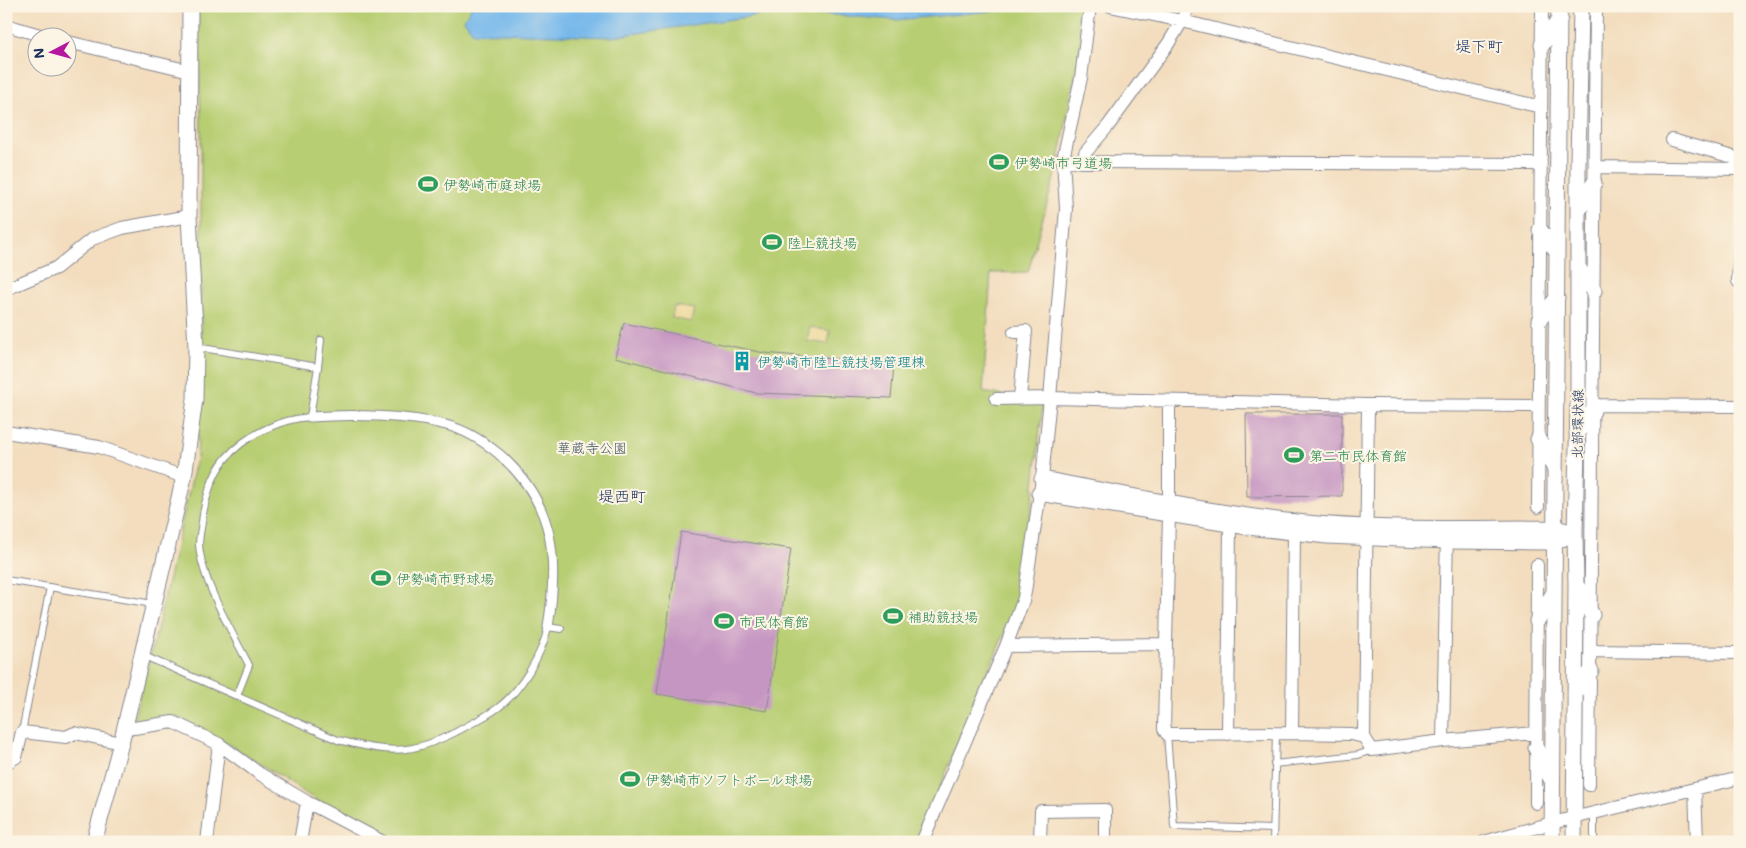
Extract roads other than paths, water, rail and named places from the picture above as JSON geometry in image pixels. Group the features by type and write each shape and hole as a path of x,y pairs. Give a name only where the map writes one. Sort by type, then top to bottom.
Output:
{"street":[{"path":"94,842 121,743 184,477 195,398 196,347 190,216 190,6"},
{"path":"922,842 1006,646 1024,598 1050,398 1066,209 1063,159 1081,78 1090,6"},
{"path":"1110,6 1541,107"},
{"path":"1083,162 1085,153 1113,118 1182,22 1188,6"},
{"path":"1538,507 1542,6"},
{"name":"北部環状線","path":"1574,842 1575,533 1581,6"},
{"path":"1589,785 1592,651 1596,6"},
{"path":"1542,45 1560,12"},
{"name":"北部環状線","path":"1552,842 1560,12"},
{"path":"6,26 28,32"},
{"path":"78,44 190,71"},
{"path":"1672,140 1740,160"},
{"path":"1063,159 1083,162 1541,164"},
{"path":"1595,166 1740,169"},
{"path":"1578,212 1594,184"},
{"path":"6,289 56,268 92,239 122,228 190,216"},
{"path":"1540,230 1558,252"},
{"path":"1738,281 1740,249"},
{"path":"1578,267 1594,291"},
{"path":"1539,320 1557,298"},
{"path":"1014,332 1026,331 1020,398"},
{"path":"996,398 1368,405 1539,406"},
{"path":"1169,401 1169,509 1164,729 1167,734 1292,733 1351,734 1364,737"},
{"path":"1368,405 1364,737 1372,750 1443,741 1536,741"},
{"path":"1593,408 1740,406"},
{"path":"1577,433 1593,408"},
{"path":"310,417 331,415 419,420 448,425 476,437 511,465 530,487 545,517 554,557 553,598 548,627"},
{"path":"6,432 99,447 184,477"},
{"path":"1538,439 1556,471"},
{"path":"1040,486 1169,509 1230,524 1327,536 1366,533 1554,535 1575,533"},
{"path":"1169,509 1297,522 1366,533"},
{"path":"1228,734 1230,524"},
{"path":"1292,733 1294,532"},
{"path":"1443,741 1447,534"},
{"path":"1536,803 1537,565"},
{"path":"1576,585 1592,615"},
{"path":"1537,621 1554,591"},
{"path":"1006,646 1165,644"},
{"path":"1592,651 1740,653"},
{"path":"1575,694 1591,671"},
{"path":"125,726 134,728 173,722 219,744 260,774 307,802 383,842"},
{"path":"6,762 16,757 22,732 66,736 75,733 121,743"},
{"path":"1536,741 1552,783"},
{"path":"207,842 219,744"},
{"path":"1484,842 1530,836 1552,823 1740,778"},
{"path":"1695,789 1697,842"},
{"path":"300,842 307,802"},
{"path":"1040,842 1041,811 1105,810 1105,842"}],"lane":[{"path":"237,696 249,665 206,575 199,544 203,510 211,484 225,458 248,438 275,424 310,417 321,340"},
{"path":"196,347 318,367"},
{"path":"6,580 154,605"},
{"path":"22,732 50,587"},
{"path":"142,655 338,740 372,748 405,749 436,742 472,724 500,706 523,681 539,655 548,627 561,629"},
{"path":"1273,842 1276,733"},
{"path":"1167,734 1174,826 1273,828"},
{"path":"1274,764 1358,755 1372,750"},
{"path":"1594,813 1594,842"}],"water":[{"path":"472,6 1036,7 895,20 787,11 611,37 473,32 464,20"}],"place":[{"name":"伊勢崎市弓道場","path":"999,162"},
{"name":"伊勢崎市庭球場","path":"428,184"},
{"name":"陸上競技場","path":"772,242"},
{"name":"伊勢崎市陸上競技場管理棟","path":"742,361"},
{"name":"第二市民体育館","path":"1294,455"},
{"name":"伊勢崎市野球場","path":"381,578"},
{"name":"補助競技場","path":"893,616"},
{"name":"市民体育館","path":"724,621"},
{"name":"伊勢崎市ソフトボール球場","path":"630,779"}],"district":[{"name":"堤下町","path":"1479,45"},
{"name":"堤西町","path":"622,495"}],"park label":[{"name":"華蔵寺公園","path":"592,447"}]}
